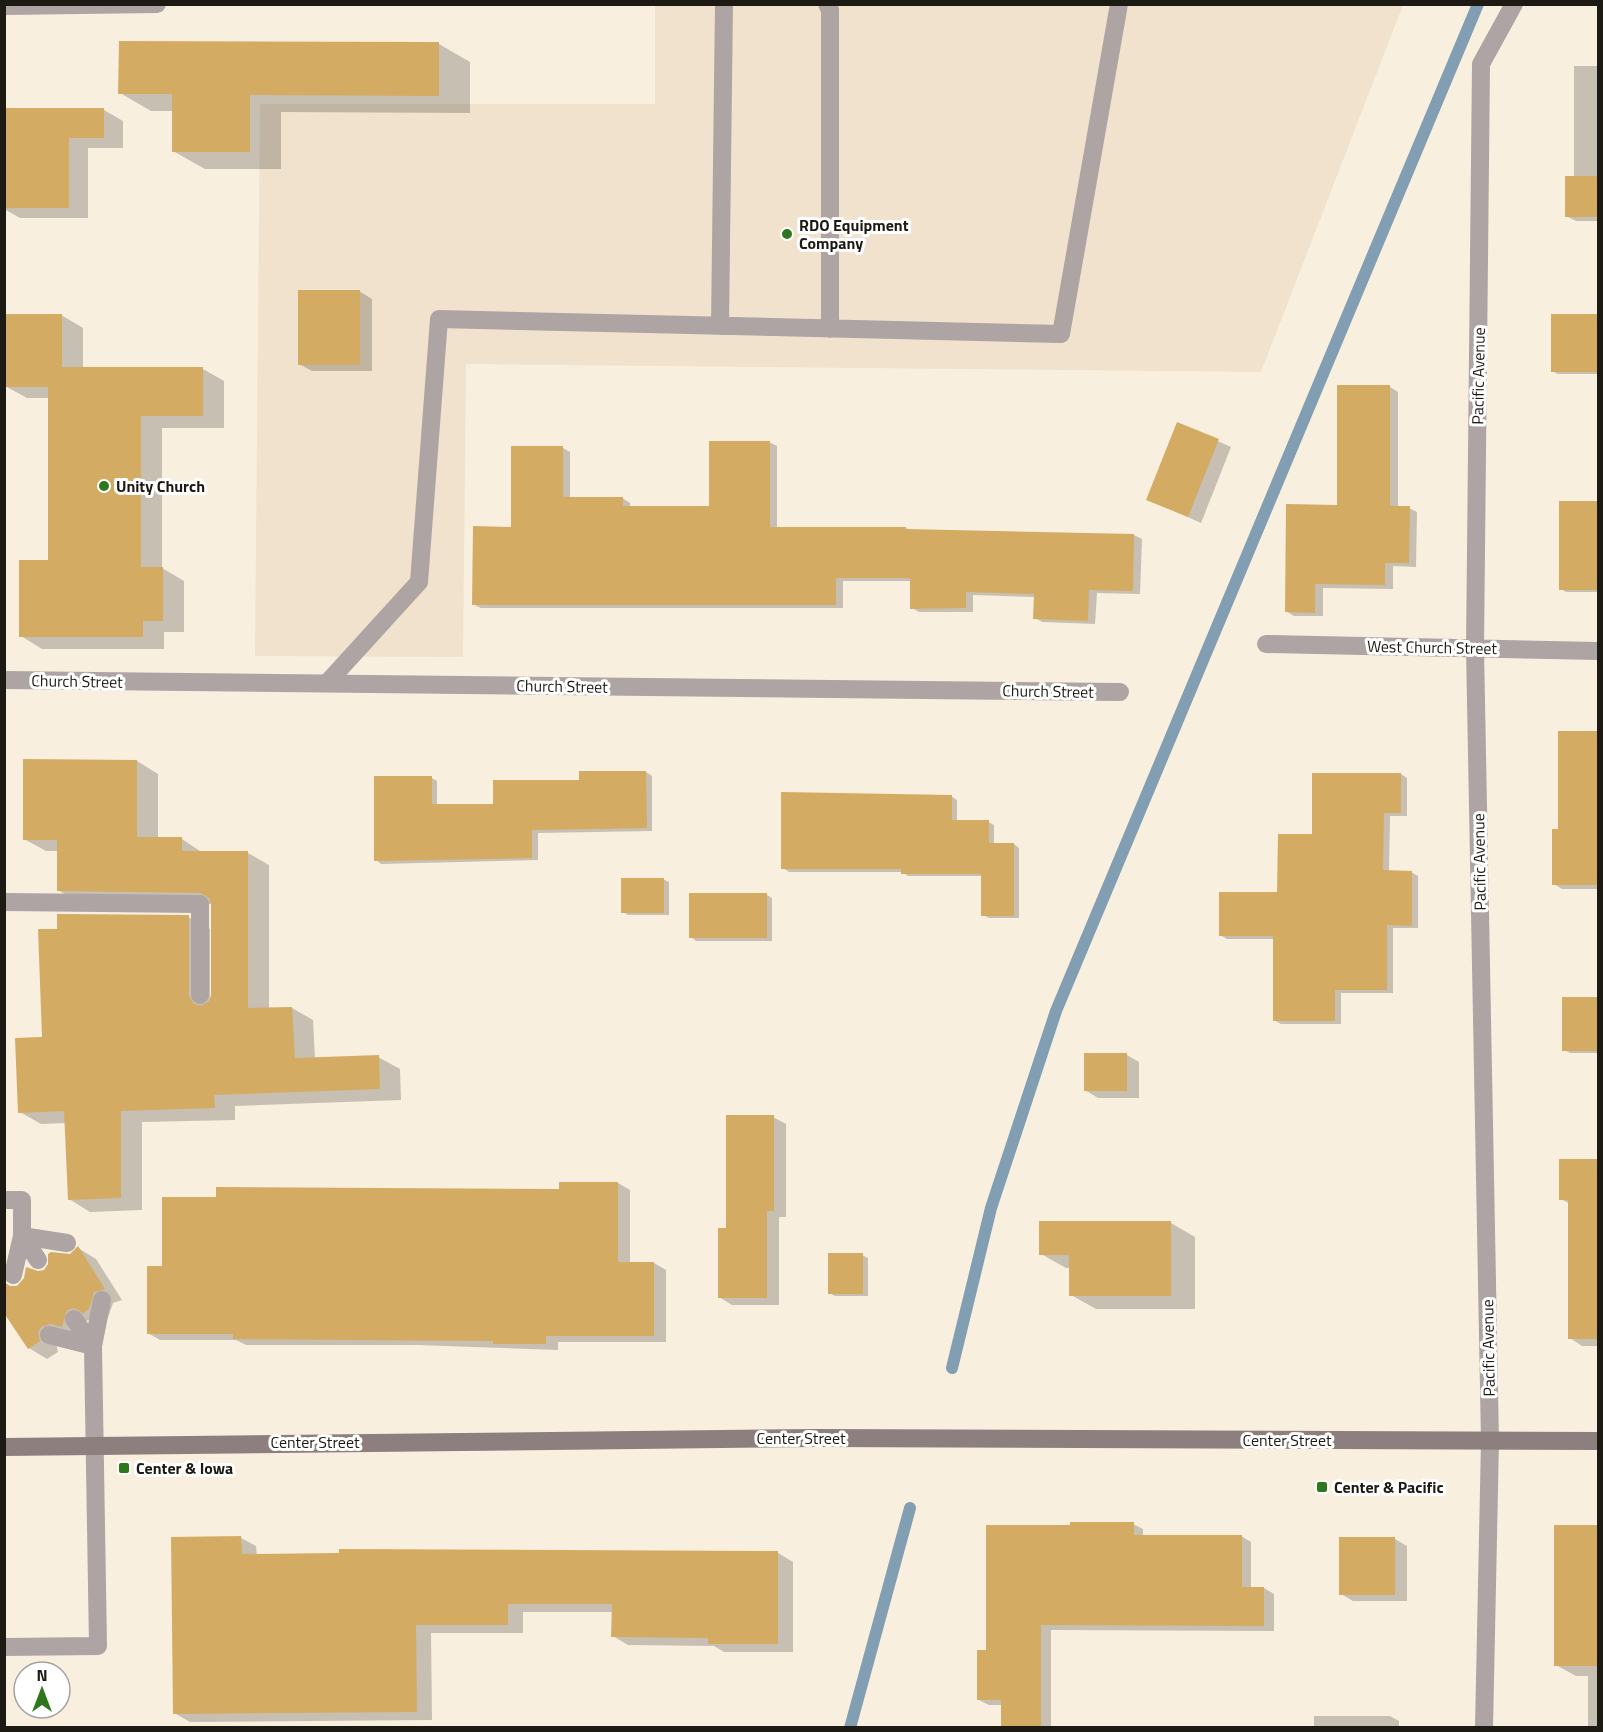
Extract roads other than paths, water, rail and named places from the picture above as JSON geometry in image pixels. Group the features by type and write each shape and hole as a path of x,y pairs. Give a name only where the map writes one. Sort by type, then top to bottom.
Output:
{"main road":[{"name":"Center Street","path":"4,1447 804,1438 1599,1441"}],"street":[{"path":"4,6 158,4"},
{"path":"720,326 724,4"},
{"path":"827,4 830,10 830,328"},
{"path":"327,683 419,582 439,319 1061,334 1119,4"},
{"name":"Pacific Avenue","path":"1484,1728 1490,1441 1475,648 1481,63 1514,4"},
{"name":"West Church Street","path":"1266,644 1599,651"},
{"name":"Church Street","path":"4,680 1120,692"},
{"path":"4,902 200,903 200,995"},
{"path":"4,1200 22,1200 22,1236 13,1275"},
{"path":"22,1236 66,1243"},
{"path":"22,1236 38,1260"},
{"path":"4,1647 98,1646 93,1346 102,1300"},
{"path":"74,1319 93,1346"},
{"path":"49,1335 93,1346"}],"waterway":[{"path":"952,1368 991,1208 1056,1011 1478,4"},
{"path":"850,1728 910,1508"}],"place":[{"name":"RDO Equipment Company","path":"787,234"},
{"name":"Unity Church","path":"104,486"},
{"name":"Center & Iowa","path":"124,1468"},
{"name":"Center & Pacific","path":"1322,1487"}]}
